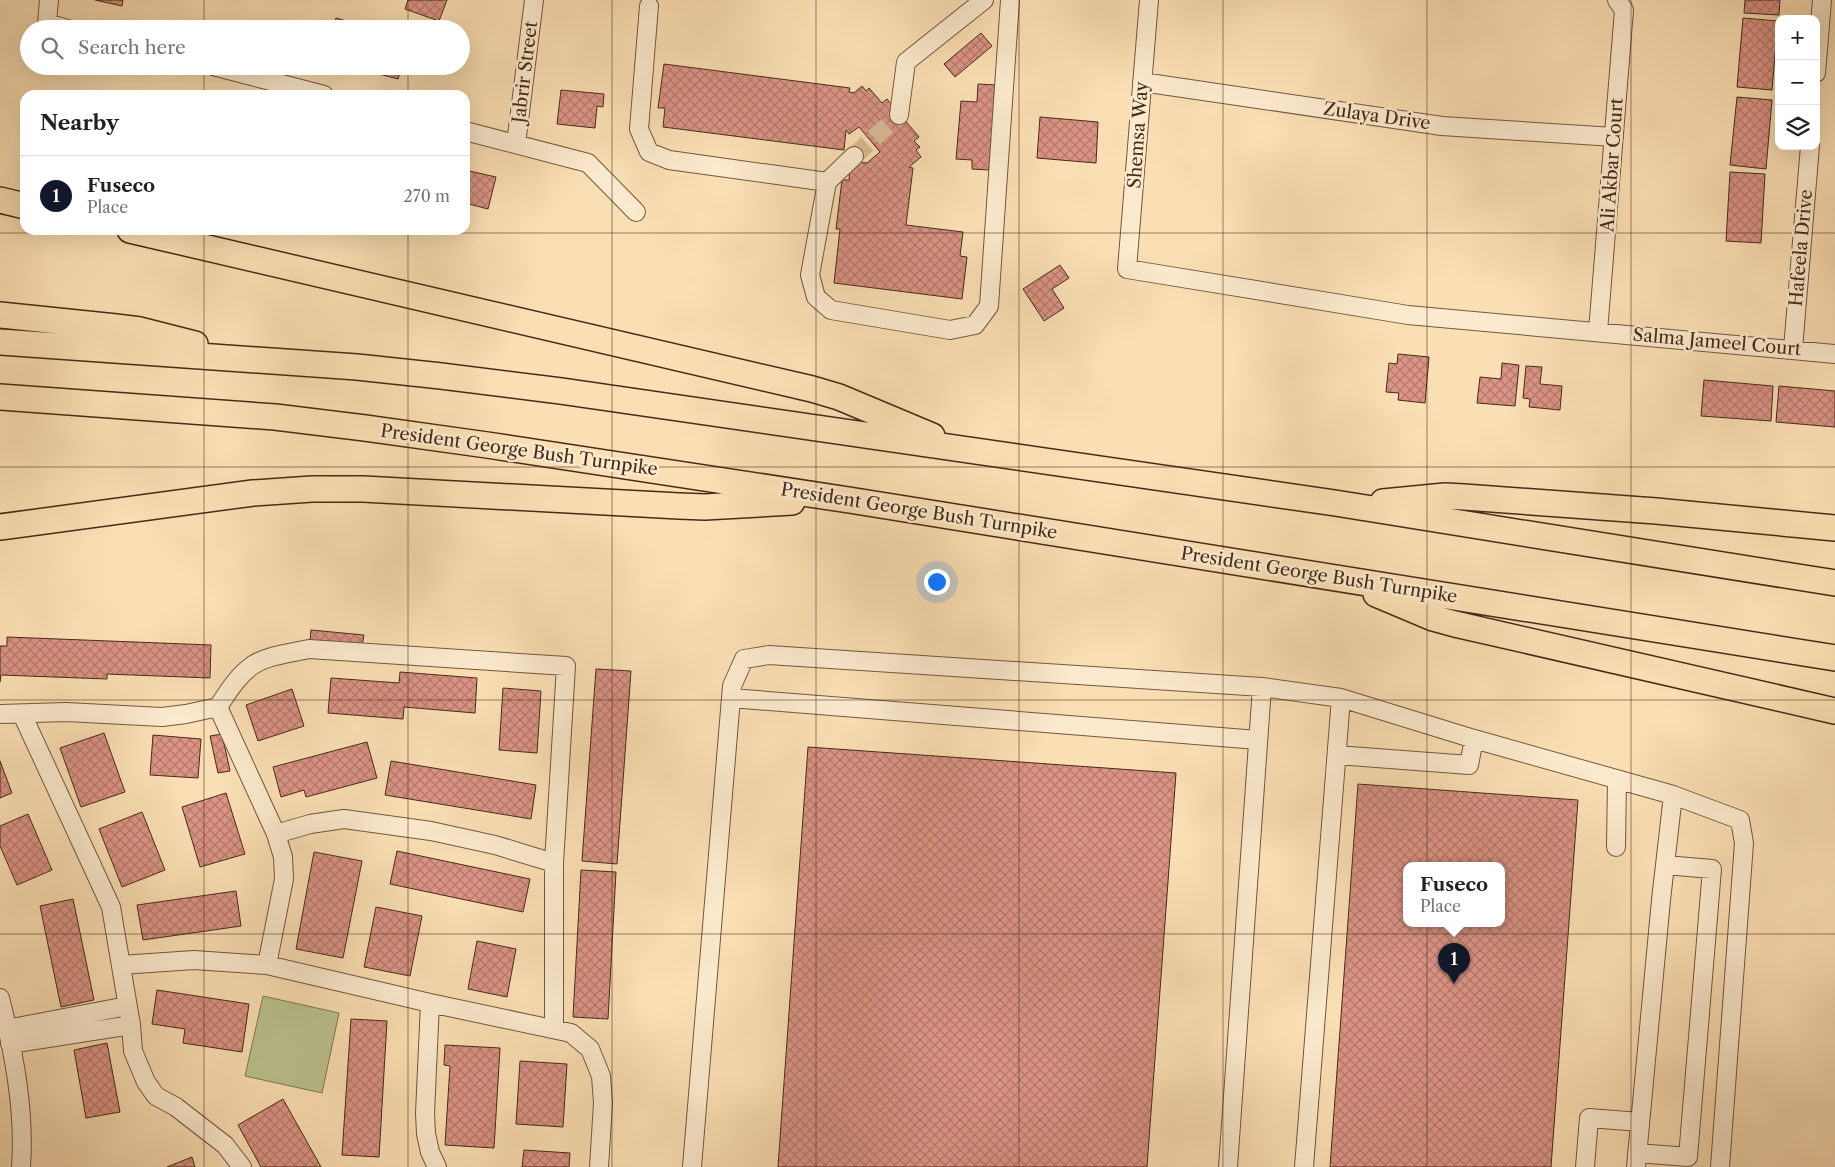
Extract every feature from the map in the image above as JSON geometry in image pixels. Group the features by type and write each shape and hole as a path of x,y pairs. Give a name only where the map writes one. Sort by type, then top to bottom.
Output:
{"highway":[{"path":"0,200 20,205"},
{"path":"152,235 812,388 839,397 950,443 982,452"},
{"path":"0,315 140,330 271,361"},
{"path":"0,342 367,368 478,380 1335,503 1835,583"},
{"name":"President George Bush Turnpike","path":"0,397 321,422 606,462 1835,658"},
{"path":"0,527 253,493 312,489 363,489 679,506 849,500"},
{"path":"1335,503 1358,504 1446,496 1656,511 1835,528"},
{"path":"1329,576 1351,583 1434,618 1455,624 1835,711"}],"street":[{"path":"47,20 49,0"},
{"name":"Jabrir Street","path":"516,144 534,0"},
{"path":"899,115 906,62 984,0"},
{"path":"854,156 827,182 810,275 816,297 831,310 950,330 975,325 989,306 1010,0"},
{"name":"Shemsa Way","path":"1127,269 1149,0"},
{"name":"Ali Akbar Court","path":"1598,331 1624,10 1617,0"},
{"path":"1817,60 1822,0"},
{"path":"649,6 639,130 649,152 669,160 827,182"},
{"path":"247,75 305,90"},
{"name":"Zulaya Drive","path":"1142,82 1442,126 1614,137"},
{"path":"470,132 588,163 636,212"},
{"name":"Hafeela Drive","path":"1793,349 1810,150"},
{"name":"Salma Jameel Court","path":"1127,269 1408,315 1835,354"},
{"path":"0,714 66,712 162,717 186,714 218,707 236,682 253,665 278,655 309,649 566,666 554,863 554,1028"},
{"path":"692,1167 732,686 744,659 769,655 1262,687 1341,698 1474,740 1673,795 1740,820 1744,843 1720,1167"},
{"path":"1228,1167 1262,687"},
{"path":"731,698 1258,740"},
{"path":"1304,1167 1341,698"},
{"path":"218,707 276,834 283,857 284,879 267,965"},
{"path":"22,714 110,907 131,1025 133,1051 146,1082 156,1096 176,1107 226,1145 242,1167"},
{"path":"1336,755 1469,765 1474,740"},
{"path":"1616,847 1617,780"},
{"path":"1665,865 1712,870 1688,1157 1637,1160 1665,865 1673,795"},
{"path":"276,834 310,824 344,819 431,831 495,845 554,863"},
{"path":"121,965 194,960 267,965 430,1003 571,1033 590,1048 601,1076 603,1104 598,1167"},
{"path":"0,998 22,1114 21,1167"},
{"path":"430,1003 425,1112 426,1134 430,1152 437,1167"},
{"path":"8,1048 127,1006"},
{"path":"8,1048 131,1025"},
{"path":"1585,1167 1589,1118 1640,1122"}],"green space":[{"path":"263,996 339,1013 322,1093 245,1076"}],"building":[{"path":"95,0 123,0 122,6"},
{"path":"408,0 447,0 439,20 405,9"},
{"path":"1745,0 1780,0 1779,15 1744,13"},
{"path":"1743,18 1775,21 1775,56 1772,90 1737,87"},
{"path":"981,33 992,46 955,77 944,64"},
{"path":"664,64 850,88 849,92 854,93 862,86 866,91 869,88 882,103 887,99 919,137 914,141 920,147 916,150 921,157 909,167 913,168 906,225 963,232 960,256 967,257 962,299 834,283 840,229 836,229 842,180 849,180 850,166 856,162 867,163 880,152 859,127 849,134 846,130 844,150 663,127 665,108 658,108"},
{"path":"383,75 399,75 398,79"},
{"path":"978,84 996,85 989,170 972,169 972,160 956,159 961,101 977,102"},
{"path":"561,90 604,94 603,107 597,106 595,128 557,124"},
{"path":"1737,97 1772,100 1766,169 1730,165"},
{"path":"1040,117 1098,122 1096,163 1037,158"},
{"path":"470,171 496,177 488,209 470,204"},
{"path":"1730,172 1765,174 1761,243 1726,241"},
{"path":"1060,265 1069,278 1052,289 1064,308 1044,321 1023,289"},
{"path":"1398,354 1429,357 1425,403 1398,400 1399,393 1386,392 1389,363 1397,364"},
{"path":"1502,363 1519,365 1515,406 1477,403 1480,377 1501,379"},
{"path":"1526,366 1542,367 1540,384 1562,386 1560,410 1529,407 1530,399 1523,398"},
{"path":"1704,380 1773,386 1771,421 1701,416"},
{"path":"1779,386 1835,391 1835,427 1776,422"},
{"path":"311,630 364,635 362,646 310,641"},
{"path":"7,637 211,645 210,678 107,674 107,679 1,675 0,682 0,646 7,646"},
{"path":"596,669 631,671 617,864 582,861"},
{"path":"400,672 477,678 475,713 404,707 403,719 328,713 331,678 399,683"},
{"path":"503,688 541,691 537,753 499,750"},
{"path":"292,689 304,726 258,741 246,705"},
{"path":"104,733 125,792 81,807 60,748"},
{"path":"222,734 230,771 218,773 210,736"},
{"path":"153,735 201,739 198,778 150,775"},
{"path":"367,742 377,778 306,797 304,790 281,797 273,767"},
{"path":"808,747 1176,773 1147,1167 778,1167"},
{"path":"0,761 12,793 0,798"},
{"path":"391,761 536,785 531,819 385,795"},
{"path":"1358,784 1578,800 1551,1167 1330,1167"},
{"path":"226,793 245,854 200,867 182,807"},
{"path":"142,812 165,870 122,887 99,829"},
{"path":"28,814 52,870 17,885 0,846 0,826"},
{"path":"397,851 530,879 523,912 390,884"},
{"path":"314,852 362,861 343,958 296,949"},
{"path":"581,870 616,872 608,1019 573,1017"},
{"path":"236,891 241,926 143,940 137,905"},
{"path":"73,899 94,1000 61,1007 40,906"},
{"path":"376,907 422,916 410,976 364,967"},
{"path":"477,941 516,949 507,997 468,989"},
{"path":"157,990 249,1004 242,1052 183,1043 185,1029 152,1024"},
{"path":"351,1019 387,1021 379,1157 342,1155"},
{"path":"107,1043 120,1112 86,1118 74,1050"},
{"path":"445,1045 500,1048 494,1148 445,1145 450,1066 444,1065"},
{"path":"520,1061 567,1064 563,1127 516,1124"},
{"path":"283,1099 321,1167 261,1167 238,1125"},
{"path":"524,1150 570,1153 569,1167 522,1167"},
{"path":"192,1157 195,1167 167,1167"}],"tunnel":[{"path":"854,156 899,115"}],"place":[{"name":"Fuseco","path":"1454,984"}]}
